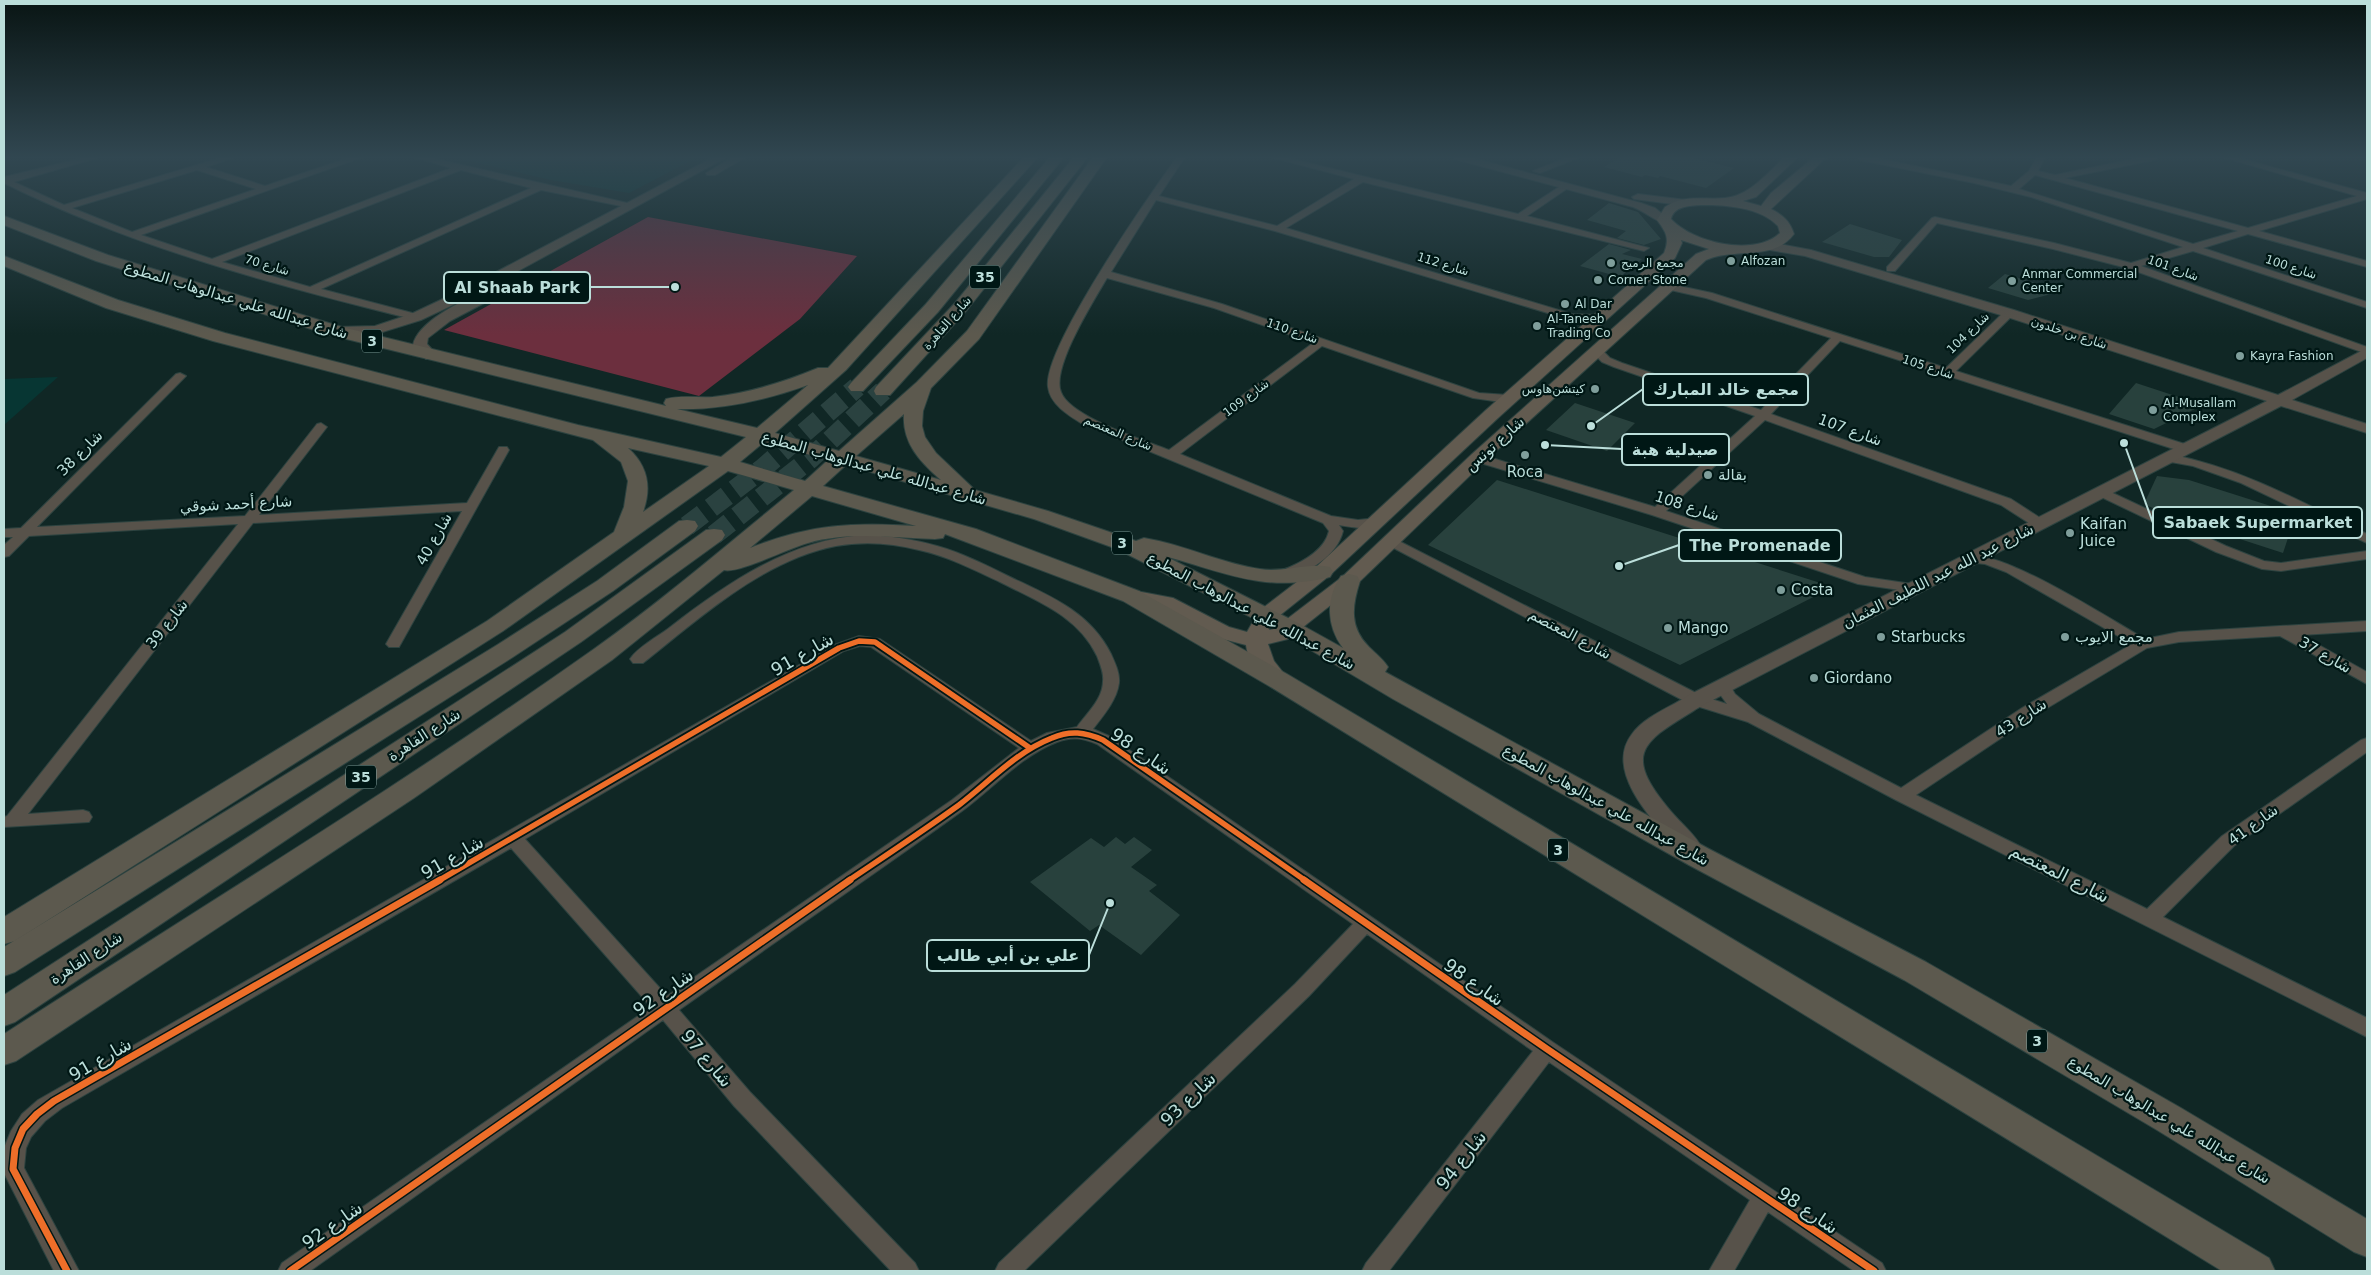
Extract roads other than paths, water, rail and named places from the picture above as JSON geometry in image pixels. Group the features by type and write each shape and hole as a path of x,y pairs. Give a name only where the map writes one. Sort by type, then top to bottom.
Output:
{"main road":[{"path":"4,932 495,626 725,464 840,366 977,216"},
{"name":"شارع القاهرة","path":"857,388 932,308 1008,216"},
{"name":"شارع القاهرة","path":"883,391 915,360 966,302 1034,216"},
{"path":"4,1051 404,791 603,654 705,575 810,487 923,386 978,328 1058,216"},
{"path":"1668,216 1669,225 1699,242 1733,248 1768,246 1785,238 1788,230 1780,220 1773,216"},
{"name":"شارع عبدالله علي عبدالوهاب المطوع","path":"4,220 102,258 336,331 430,356 618,398 761,435 1041,515 1126,544 1290,628 1402,693 1700,857 1803,910 2037,1040 2367,1239"},
{"name":"شارع تونس","path":"1266,616 1322,572 1508,399 1664,259 1674,248 1669,225"},
{"name":"شارع تونس","path":"1131,596 1166,603 1222,632 1240,638 1257,639 1281,634 1349,581 1474,462 1706,254 1733,248"},
{"path":"1664,259 1685,262 1688,266 1685,272"},
{"name":"3","path":"4,261 112,304 219,337 576,430 725,464 810,487 968,534 1131,596 1278,680 2256,1271"},
{"path":"618,398 682,404 743,399 773,392 840,366"},
{"path":"923,386 912,415 914,431 919,443 923,452 970,495"},
{"path":"576,430 611,444 633,465 640,491 637,506 622,538"},
{"path":"1466,438 1454,460 1458,464 1474,462"},
{"name":"شارع القاهرة","path":"4,962 513,646 605,586 687,526"},
{"path":"705,575 764,549 827,532 855,530 968,534"},
{"name":"شارع القاهرة","path":"4,1012 573,637 714,535"},
{"path":"1126,544 1171,550 1259,576 1290,577 1322,572"},
{"path":"1349,581 1340,611 1342,626 1350,642 1402,693"},
{"path":"1266,616 1261,623 1257,639 1260,656 1264,664 1278,680"}],"street":[{"name":"شارع 70","path":"86,216 133,235 213,262 416,317"},
{"path":"133,235 186,216"},
{"path":"213,262 332,216"},
{"path":"311,290 474,216"},
{"path":"336,331 376,330 416,317 469,292 610,216"},
{"path":"430,356 420,345 420,337 432,325 626,216"},
{"name":"شارع المعتصم","path":"1140,216 1105,274 1053,371 1054,391 1062,404 1085,420 1328,520 1348,524 1377,522"},
{"name":"شارع 112","path":"1229,216 1278,229 1571,317 1599,318"},
{"path":"1278,229 1298,216"},
{"path":"1513,216 1644,248"},
{"path":"1657,216 1669,225"},
{"name":"شارع 100","path":"2096,216 2367,305"},
{"path":"2195,216 2367,264"},
{"path":"2131,266 2297,216"},
{"name":"شارع 101","path":"1892,269 1935,220 2054,246 2131,266 2367,352"},
{"name":"شارع بن خلدون","path":"1788,230 1799,238 1819,247 1892,269 2286,398 2367,429"},
{"name":"شارع بن خلدون","path":"1768,246 1807,254 2009,313 2286,398 2367,420"},
{"name":"شارع 110","path":"1105,274 1218,306 1477,396 1508,399"},
{"name":"شارع 105","path":"1670,288 1693,291 2187,449"},
{"path":"469,292 470,297 483,298"},
{"name":"شارع 104","path":"1947,373 2009,313"},
{"name":"شارع 112","path":"1571,317 1585,331"},
{"path":"1657,512 1763,416 1838,337"},
{"name":"شارع 109","path":"1171,455 1322,341"},
{"name":"شارع 107","path":"1598,352 1606,360 1618,365 2006,502 2040,524"},
{"name":"شارع عبد الله عبد اللطيف العثمان","path":"1700,857 1650,801 1637,778 1632,756 1633,747 1644,733 1722,686 2286,398 2367,352"},
{"name":"شارع 107","path":"1582,366 1618,365"},
{"name":"شارع 38","path":"4,552 180,376"},
{"path":"1477,396 1492,414"},
{"name":"شارع 39","path":"8,822 322,427"},
{"name":"شارع 40","path":"394,644 503,450"},
{"path":"2170,458 2199,463 2226,472 2367,539"},
{"name":"شارع 108","path":"1474,462 1657,512 1863,581 1914,588"},
{"path":"2102,492 2221,549 2262,564 2281,567 2367,555"},
{"name":"شارع أحمد شوقي","path":"4,533 470,507"},
{"path":"1259,576 1294,571 1311,562 1335,539 1336,531 1328,520"},
{"path":"638,659 708,607 779,562 810,549 834,543 892,540 924,546 966,561 1040,596 1078,620 1098,642 1110,669 1111,688 1081,733"},
{"name":"شارع المعتصم","path":"1391,541 1696,700 1754,718 1902,796 2150,918 2367,1028"},
{"path":"1972,559 1987,560 2005,566 2083,608 2143,644"},
{"name":"شارع 43","path":"1902,796 2028,712 2143,644 2178,637 2367,626"},
{"name":"شارع 37","path":"2283,631 2367,679"},
{"name":"شارع 91","path":"67,1271 14,1169 12,1157 18,1137 38,1112 839,648 859,641 878,644 1030,748"},
{"name":"شارع المعتصم","path":"1722,686 1729,698 1754,718"},
{"name":"شارع 98","path":"1053,737 1066,733 1088,733 1103,740 1547,1049 1874,1271"},
{"name":"شارع 92","path":"290,1271 958,805 1030,748 1053,737"},
{"name":"شارع 41","path":"2150,918 2228,841 2367,744"},
{"path":"8,822 83,816"},
{"name":"شارع 97","path":"513,838 665,1008 742,1099 907,1271"},
{"name":"شارع 93","path":"1007,1271 1302,990 1365,923"},
{"name":"شارع 94","path":"1374,1271 1547,1049"},
{"path":"1721,1271 1764,1197"}],"tunnel":[{"path":"687,526 762,469 857,387"},
{"path":"714,535 810,459 883,391"}],"place":[{"name":"Alfozan","path":"1731,261"},
{"name":"مجمع الرميح","path":"1611,263"},
{"name":"Corner Stone","path":"1598,280"},
{"name":"Anmar Commercial Center","path":"2012,281"},
{"name":"Al Shaab Park","path":"675,287"},
{"name":"Al Dar","path":"1565,304"},
{"name":"Al-Taneeb Trading Co","path":"1537,326"},
{"name":"Kayra Fashion","path":"2240,356"},
{"name":"كيتشن‌هاوس","path":"1595,389"},
{"name":"Al-Musallam Complex","path":"2153,410"},
{"name":"مجمع خالد المبارك","path":"1591,426"},
{"name":"Sabaek Supermarket","path":"2124,443"},
{"name":"صيدلية هبة","path":"1545,445"},
{"name":"Roca","path":"1525,455"},
{"name":"بقالة","path":"1708,475"},
{"name":"Kaifan Juice","path":"2070,533"},
{"name":"The Promenade","path":"1619,566"},
{"name":"Costa","path":"1781,590"},
{"name":"Mango","path":"1668,628"},
{"name":"Starbucks","path":"1881,637"},
{"name":"مجمع الايوب","path":"2065,637"},
{"name":"Giordano","path":"1814,678"},
{"name":"علي بن أبي طالب","path":"1110,903"}]}
